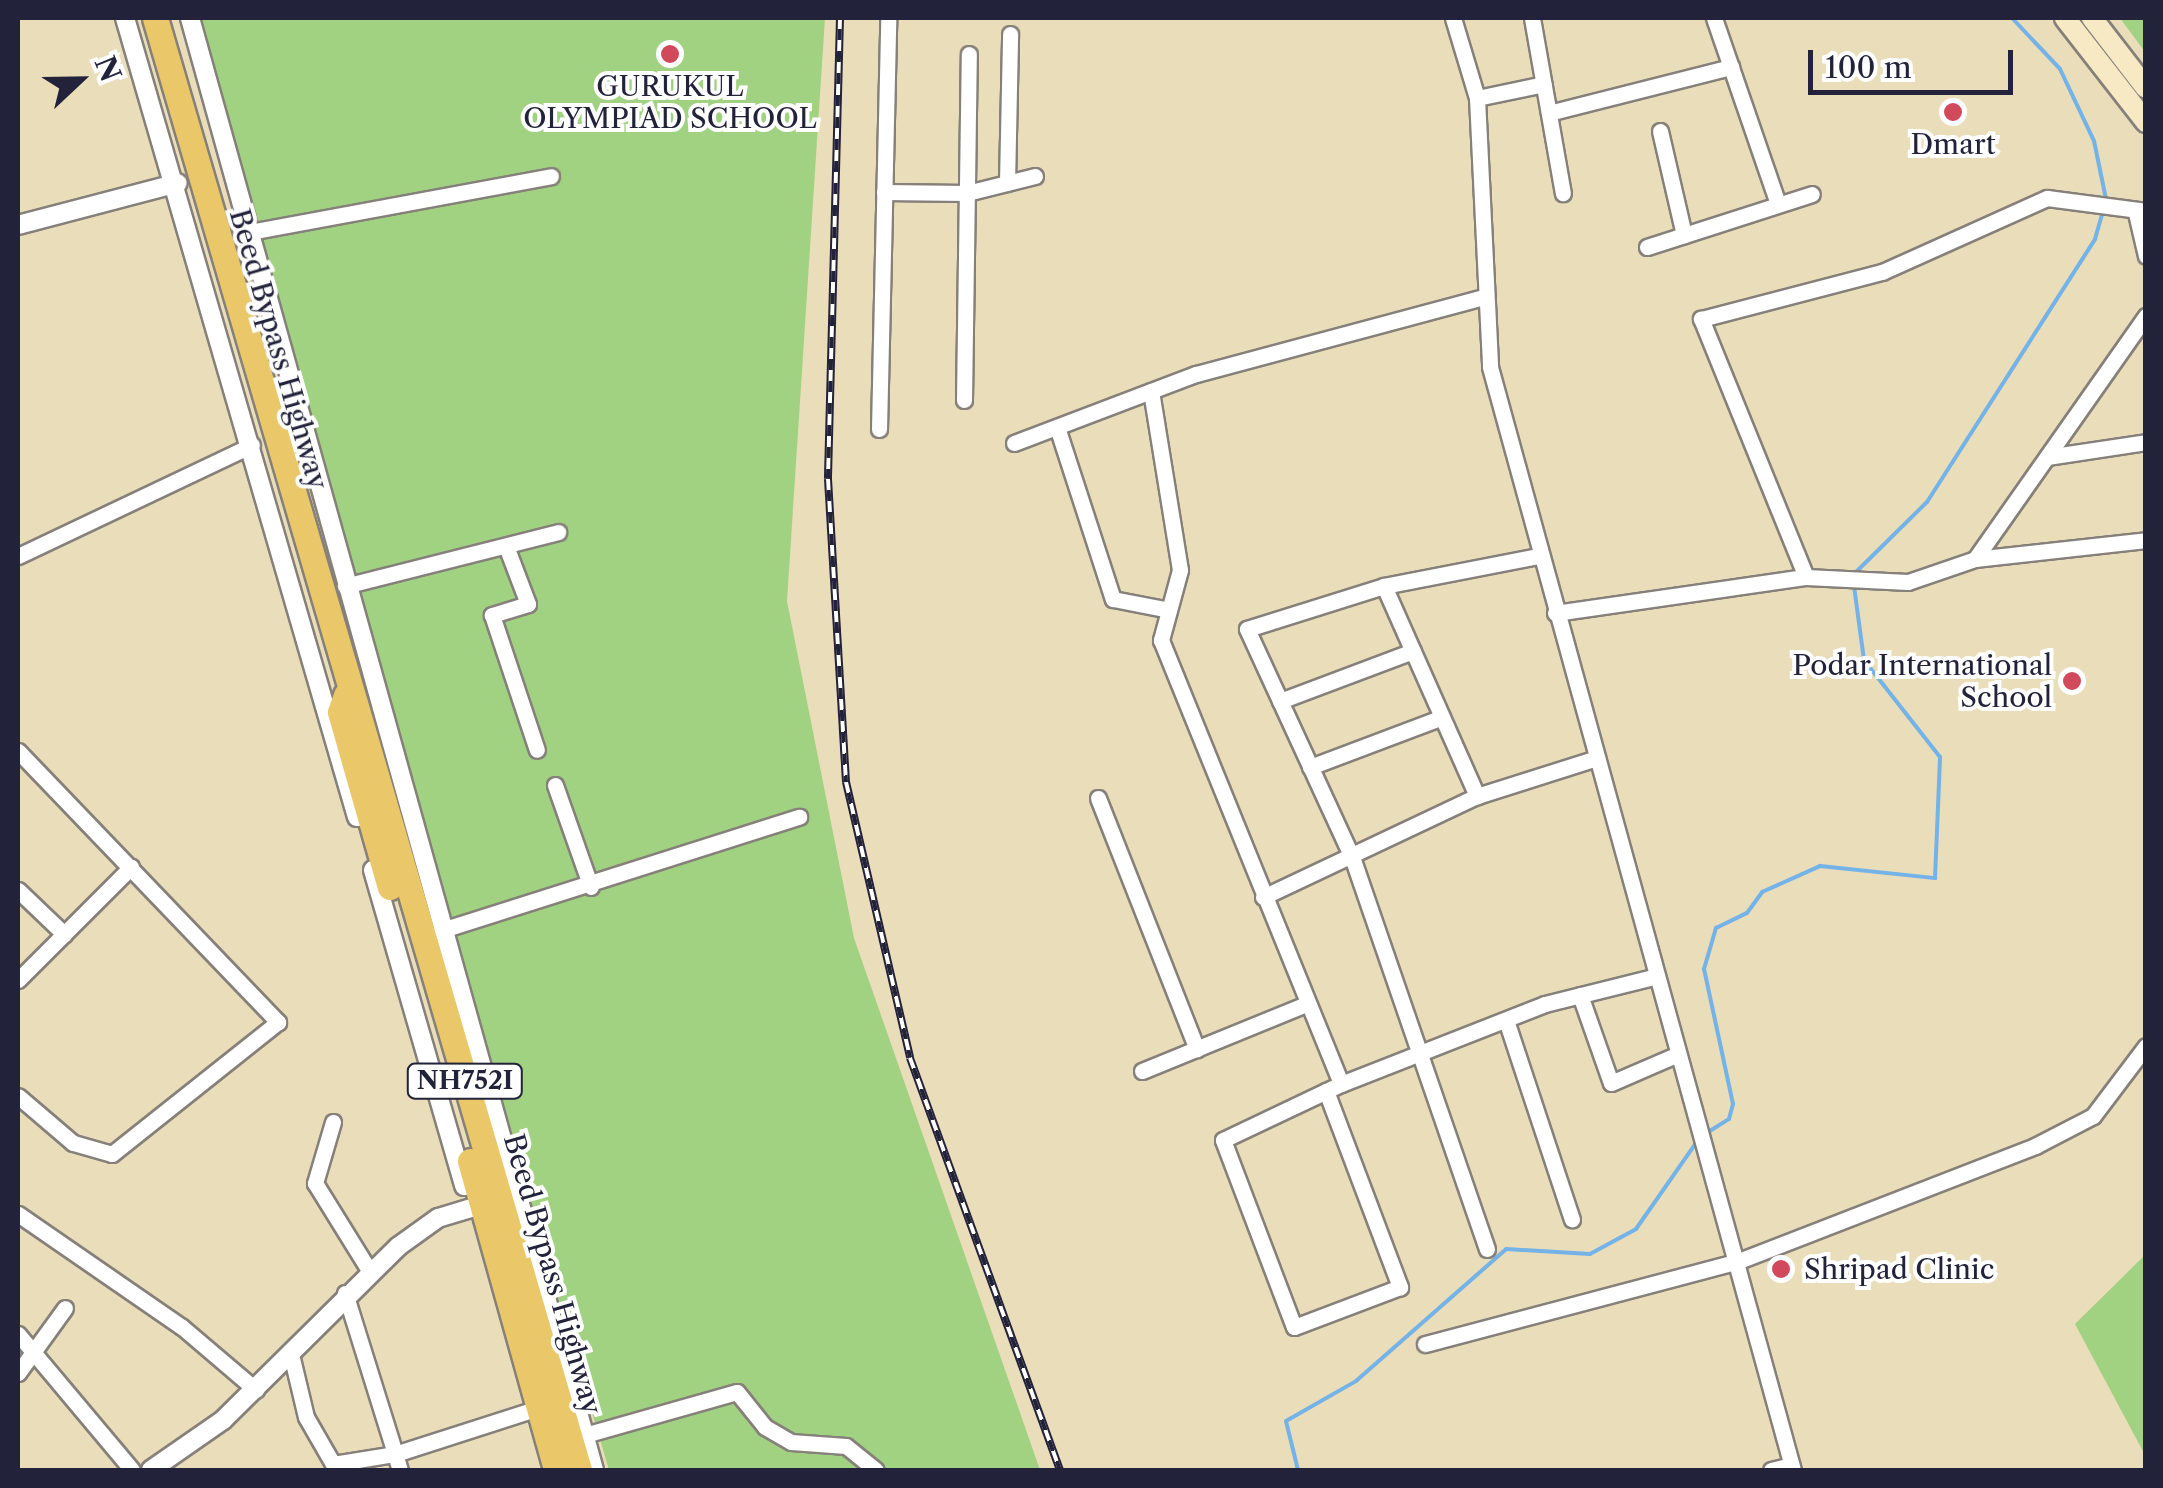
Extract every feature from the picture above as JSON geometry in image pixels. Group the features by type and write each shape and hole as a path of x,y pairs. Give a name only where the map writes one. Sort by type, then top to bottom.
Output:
{"highway":[{"name":"Beed Bypass Highway","path":"155,18 334,676 360,710 492,1201 533,1409 556,1470"},
{"name":"Beed Bypass Highway","path":"492,1201 577,1437 579,1470"}],"main road":[{"path":"2065,18 2146,122"},
{"path":"2092,18 2146,88"}],"street":[{"path":"125,18 178,183 252,445 334,676 368,668"},
{"path":"156,1469 256,1390 369,1270 438,1218 492,1201 440,931 344,586 255,231 190,18"},
{"path":"878,429 888,18"},
{"path":"1453,18 1477,98 1490,367 1792,1468 1771,1470"},
{"path":"1532,18 1563,193"},
{"path":"1714,18 1778,204"},
{"path":"1007,182 1010,34"},
{"path":"964,400 969,54"},
{"path":"1549,113 1731,66"},
{"path":"1477,98 1544,84"},
{"path":"1660,131 1684,235"},
{"path":"255,231 551,176"},
{"path":"884,192 967,192 1035,176"},
{"path":"18,225 178,183"},
{"path":"1647,247 1812,194"},
{"path":"1806,577 1701,318 1882,272 2063,197 2135,213 2146,256"},
{"path":"1014,443 1151,391 1325,334 1484,297"},
{"path":"1975,559 2146,316"},
{"path":"1151,391 1180,570 1160,640 1306,1004 1333,1088 1400,1288 1294,1327 1223,1140 1333,1088 1506,1020 1656,976"},
{"path":"1056,427 1113,598 1169,610"},
{"path":"2046,457 2146,442"},
{"path":"18,556 252,445"},
{"path":"344,586 558,532"},
{"path":"1556,613 1806,577 1908,582 1975,559 2146,540"},
{"path":"506,546 528,604 492,616 537,750"},
{"path":"1487,1249 1352,856 1247,630 1384,586 1539,556"},
{"path":"1384,586 1476,796"},
{"path":"1280,701 1413,652"},
{"path":"1310,766 1442,717"},
{"path":"18,752 278,1022 112,1154 73,1143 18,1096"},
{"path":"1264,897 1476,796 1596,758"},
{"path":"556,786 592,887"},
{"path":"1098,798 1197,1049"},
{"path":"440,931 592,887 799,817"},
{"path":"18,980 131,867"},
{"path":"18,890 64,934"},
{"path":"1580,996 1611,1083 1678,1054"},
{"path":"1142,1070 1306,1004"},
{"path":"1506,1020 1572,1219"},
{"path":"1425,1344 1736,1262 2092,1116 2146,1046"},
{"path":"333,1122 314,1183 369,1270"},
{"path":"18,1238 22,1217 182,1327 256,1390"},
{"path":"344,1293 400,1470"},
{"path":"18,1373 34,1346 66,1308"},
{"path":"18,1334 34,1346 132,1470"},
{"path":"291,1354 306,1417 333,1464 395,1454 533,1409 545,1470"},
{"path":"594,1470 577,1437 737,1392 778,1434 846,1446 876,1470"}],"green space":[{"path":"180,18 825,18 787,601 854,938 1040,1470 609,1470"},
{"path":"2120,18 2145,18 2145,52"},
{"path":"2145,1255 2145,1455 2075,1324"}],"waterway":[{"path":"2012,18 2060,69 2094,141 2106,199"},
{"path":"1856,572 1927,502 2095,239 2104,208"},
{"path":"1705,1134 1729,1119 1733,1104 1704,969 1716,928 1747,913 1762,892 1820,866 1935,878 1940,757 1864,660 1854,586"},
{"path":"1298,1470 1286,1421 1356,1381 1506,1249 1590,1254 1636,1229 1698,1140"}],"railway":[{"path":"840,18 828,479 846,782 910,1058 1060,1470"}],"place":[{"name":"GURUKUL OLYMPIAD SCHOOL","path":"670,54"},
{"name":"Dmart","path":"1953,112"},
{"name":"Podar International School","path":"2072,681"},
{"name":"Shripad Clinic","path":"1781,1269"}]}
